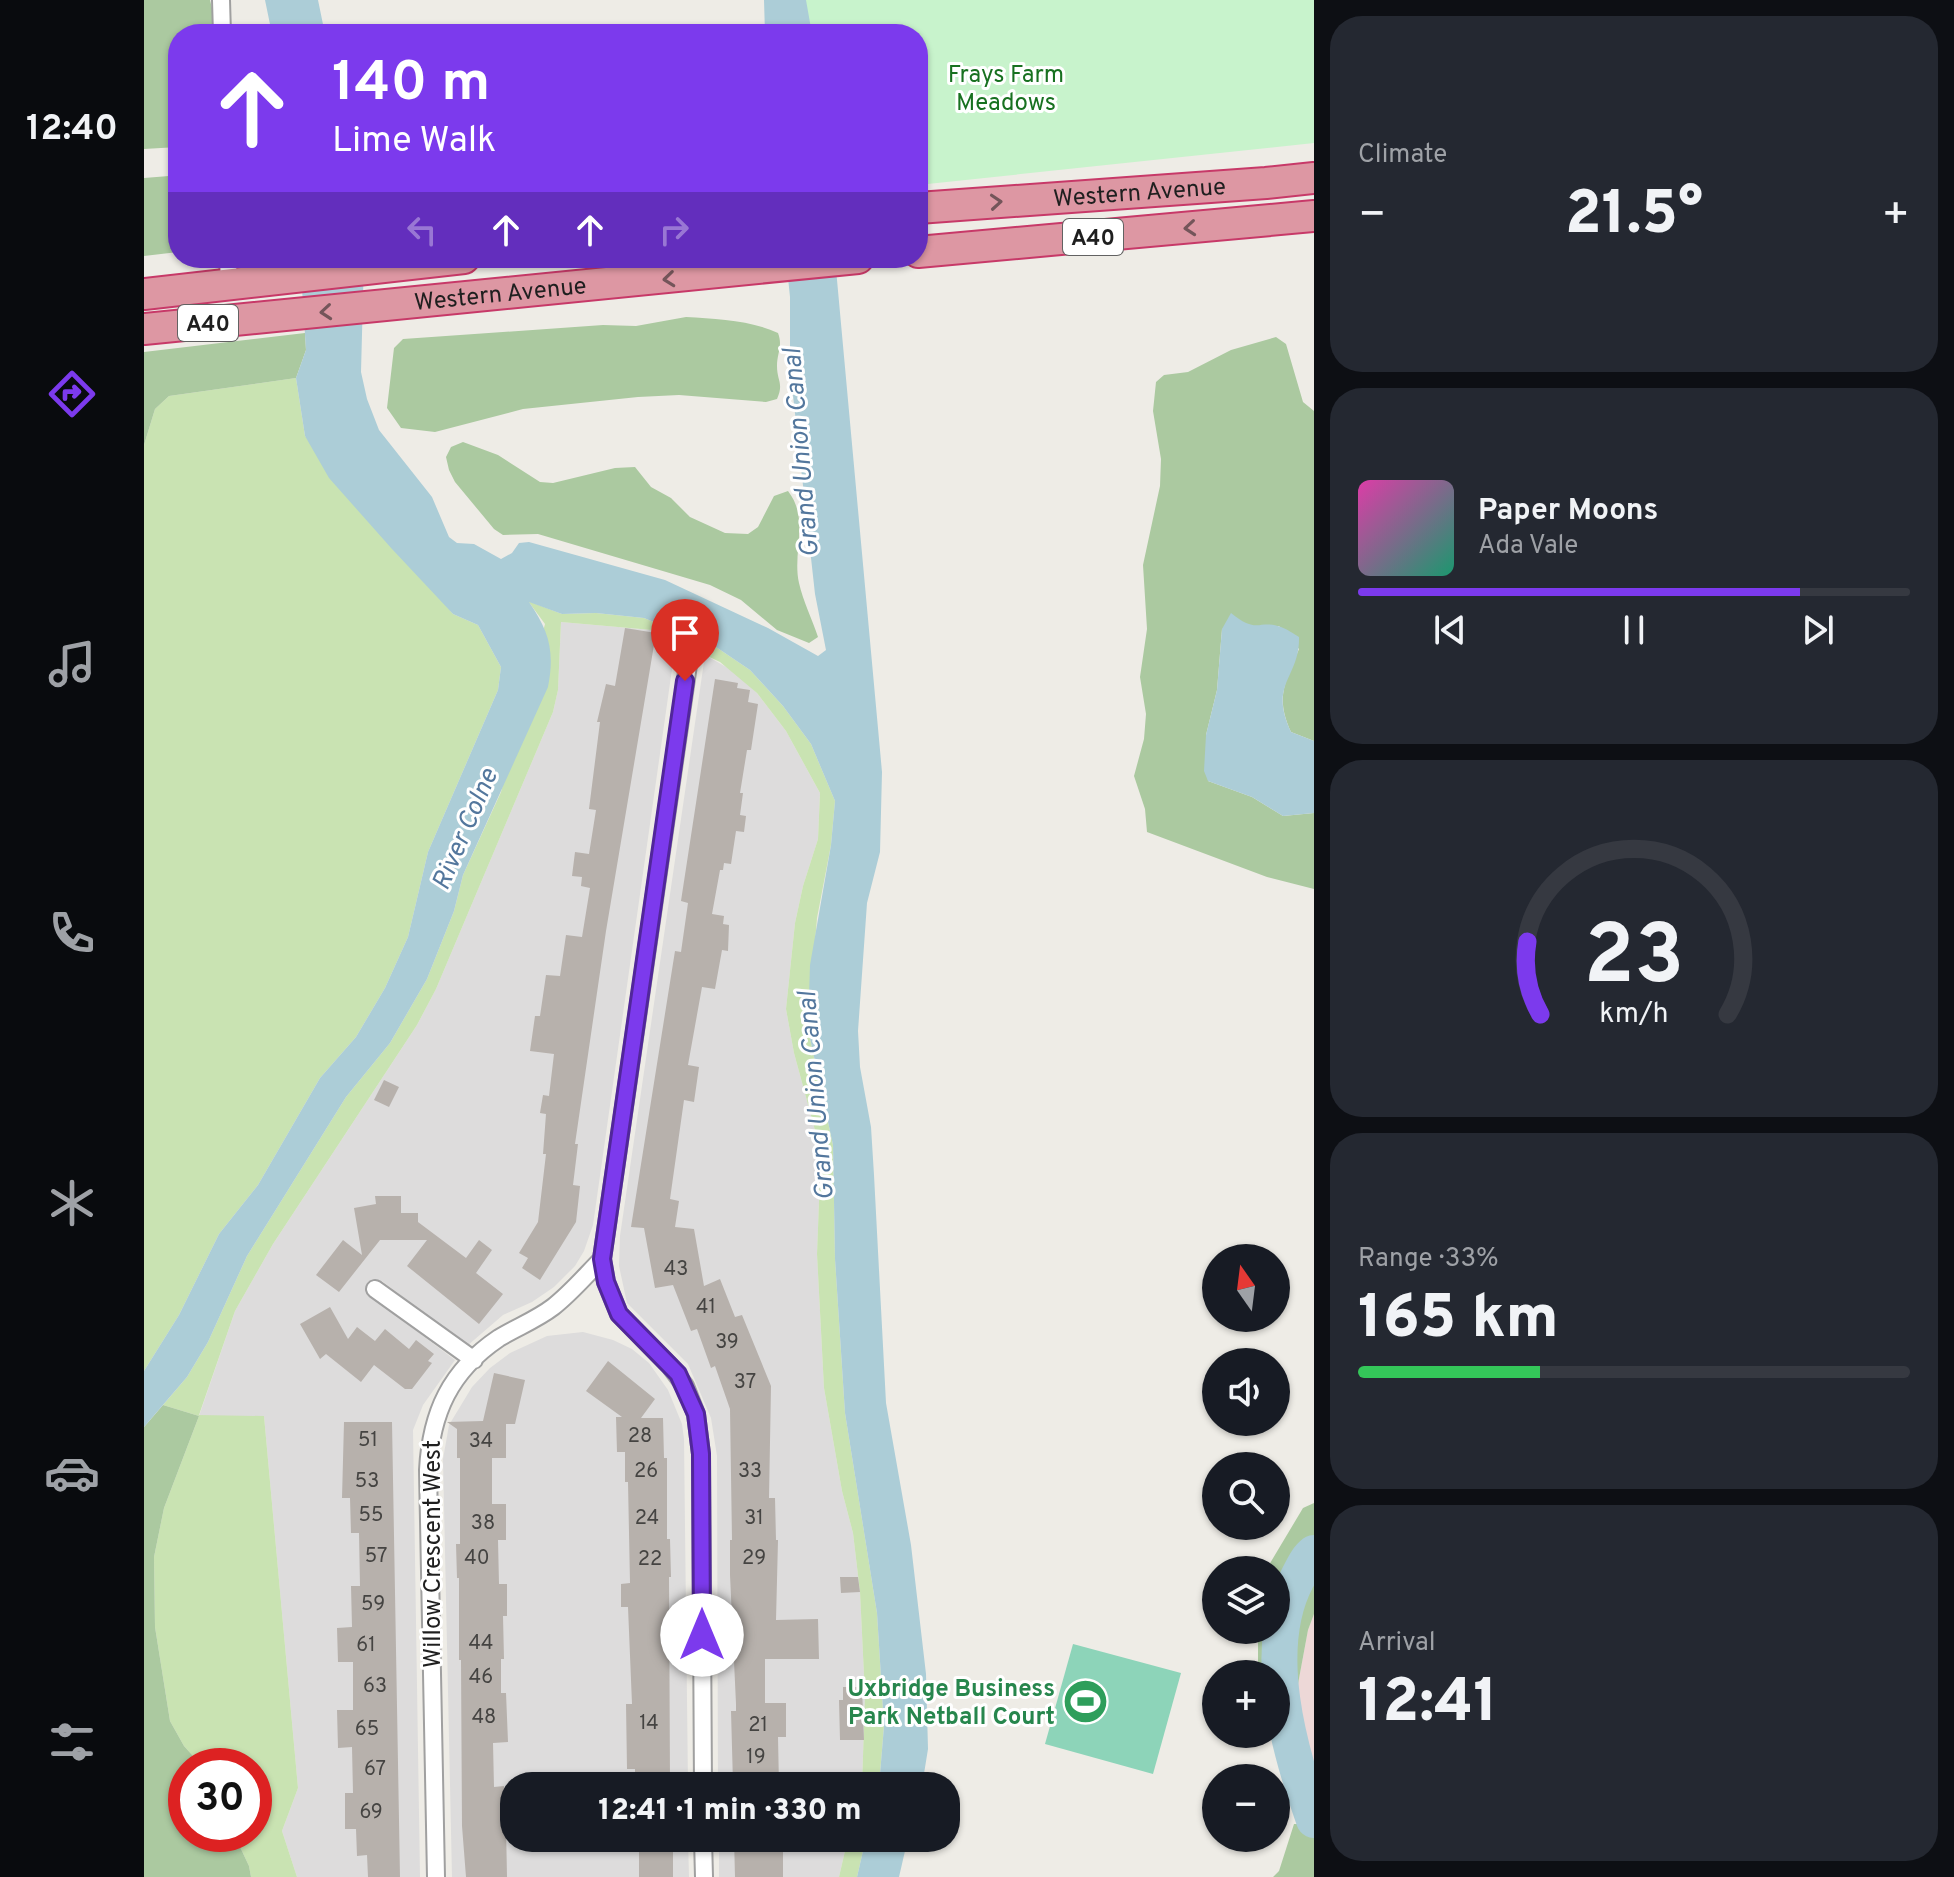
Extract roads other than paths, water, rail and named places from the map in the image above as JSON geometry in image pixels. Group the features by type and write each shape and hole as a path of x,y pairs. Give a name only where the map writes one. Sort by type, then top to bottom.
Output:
{"highway":[{"name":"Western Avenue","path":"928,207 1314,178"},
{"name":"Western Avenue","path":"928,251 1314,216"},
{"name":"Western Avenue","path":"144,294 229,272 265,282 381,268"},
{"name":"Western Avenue","path":"144,329 772,268"}],"street":[{"path":"221,0 222,24"},
{"path":"690,651 602,1259 606,1282 619,1314 678,1374 696,1414 701,1454 703,1772"},
{"name":"Willow Crescent West","path":"436,1877 429,1446 438,1409 474,1360 500,1337 555,1306 602,1259"},
{"path":"375,1289 474,1360"},
{"path":"703,1852 704,1877"}],"water":[{"path":"265,0 318,0 323,24 270,24"},
{"path":"764,0 806,0 810,24 765,24"},
{"path":"301,268 364,268 361,372 367,399 379,430 432,497 449,537 457,543 474,544 501,559 512,553 519,543 529,542 665,580 768,628 818,656 826,650 815,594 790,368 787,268 836,268 882,772 880,852 867,903 858,1031 860,1067 871,1127 886,1403 911,1545 926,1674 928,1749 924,1772 880,1772 884,1726 877,1613 845,1413 835,1259 833,1145 808,1029 810,965 831,845 835,801 811,744 783,706 750,670 716,647 644,618 596,613 562,614 529,602 549,642 551,663 548,687 463,875 454,911 427,979 390,1043 346,1097 247,1256 208,1342 187,1377 144,1427 144,1371 179,1315 219,1234 258,1185 320,1078 356,1037 385,988 408,937 428,852 498,690 501,667 478,625 453,614 329,478 305,436 296,378 306,350"},
{"path":"1231,613 1247,623 1281,627 1299,637 1283,702 1291,732 1314,741 1314,813 1283,816 1252,797 1208,781 1204,771 1206,735 1217,690 1222,629"},
{"path":"863,1852 905,1852 899,1877 857,1877"}],"waterway":[{"path":"1314,1553 1302,1568 1286,1607 1280,1668 1288,1731 1314,1820"}],"place":[{"name":"Uxbridge Business Park Netball Court","path":"1086,1702"}],"park label":[{"name":"Frays Farm Meadows","path":"1006,88"}],"water label":[{"name":"Grand Union Canal","path":"800,453"},
{"name":"River Colne","path":"464,829"},
{"name":"Grand Union Canal","path":"815,1096"}]}
